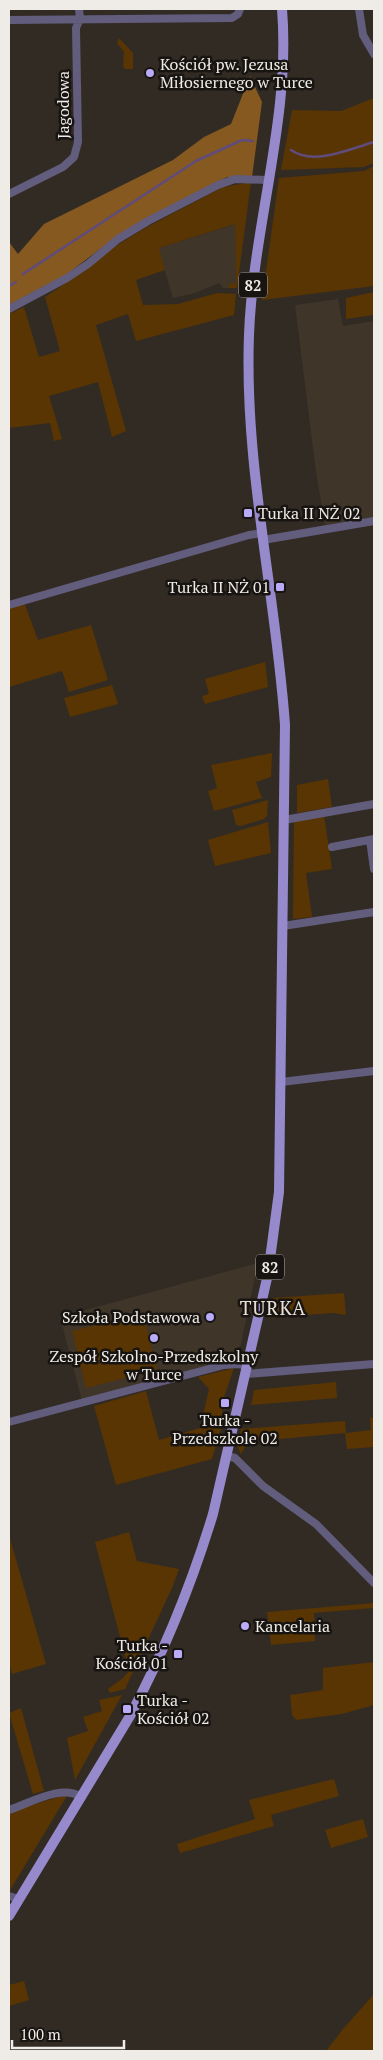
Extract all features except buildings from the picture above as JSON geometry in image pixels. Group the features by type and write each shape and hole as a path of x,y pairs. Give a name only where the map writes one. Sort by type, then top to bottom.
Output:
{"main road":[{"name":"82","path":"9,1916 135,1707 165,1642 203,1546 247,1370 276,1229 279,1192 285,725 250,423 249,349 255,264 282,78 284,32 282,9"}],"street":[{"name":"Jagodowa","path":"9,194 63,167 74,156 78,142 76,28 80,19 79,9"},
{"path":"9,20 80,19 180,13 232,18 238,14 240,9"},
{"path":"359,9 364,35 374,54"},
{"path":"9,309 67,278 88,264 118,239 148,220 218,184 235,179 268,180"},
{"path":"9,605 249,535 263,536 374,521"},
{"path":"284,820 374,804"},
{"path":"332,847 372,840 374,869"},
{"path":"283,926 374,912"},
{"path":"280,1082 374,1071"},
{"path":"9,1422 224,1365 238,1364 247,1370 374,1364"},
{"path":"227,1456 235,1458 263,1486 316,1524 374,1583"},
{"path":"9,1810 61,1792 71,1792 82,1797"},
{"path":"9,1896 19,1899"}],"shaded area":[{"path":"119,38 133,53 133,69 125,69 123,66 124,52 117,43"},
{"path":"250,76 262,102 252,177 227,177 157,213 108,243 67,274 9,305 9,242 18,254 44,224 173,160 204,137 231,124"},
{"path":"374,98 374,163 364,167 281,170 292,110 341,111"},
{"path":"374,166 374,286 262,300 279,178 364,171"},
{"path":"251,182 237,288 228,288 229,284 236,283 235,224 159,248 165,270 136,280 143,305 178,304 217,293 236,294 234,315 136,341 128,314 96,325 126,431 112,437 98,382 49,396 62,439 54,441 50,423 9,428 9,314 24,307 39,357 60,351 45,297 81,273 114,247 145,228 223,187"},
{"path":"236,224 236,284 229,284 228,288 223,288 219,283 195,293 173,298 158,248"},
{"path":"374,292 374,315 346,319 346,298"},
{"path":"338,299 343,326 374,321 374,517 325,525 316,472 295,305"},
{"path":"24,602 38,640 91,625 108,680 69,692 62,671 9,687 9,607"},
{"path":"265,662 268,687 205,704 202,696 209,694 205,679"},
{"path":"112,685 118,704 70,717 64,698"},
{"path":"272,753 271,777 256,782 262,798 214,811 208,791 217,788 211,765"},
{"path":"328,779 332,807 297,813 297,785"},
{"path":"268,800 267,816 264,819 241,826 236,825 232,810"},
{"path":"324,815 332,869 306,873 312,917 293,919 294,820"},
{"path":"268,822 271,853 215,866 208,840"},
{"name":"Zespół Szkolno-Przedszkolny w Turce","path":"258,1263 238,1358 82,1401 60,1317"},
{"path":"344,1293 346,1315 332,1313 267,1318 273,1298"},
{"path":"143,1313 157,1370 86,1388 72,1331"},
{"path":"234,1368 222,1405 223,1422 212,1459 116,1485 94,1406 146,1391 159,1440 200,1428 209,1389 198,1377"},
{"path":"336,1382 337,1398 251,1405 254,1390"},
{"path":"374,1417 374,1447 347,1449 345,1433 248,1442 241,1454 237,1446 241,1429 345,1421 346,1433 371,1430 370,1418"},
{"path":"129,1532 137,1561 179,1569 125,1689 110,1693 108,1689 129,1671 95,1542"},
{"path":"9,1535 46,1664 12,1674 9,1662"},
{"path":"374,1603 374,1608 314,1613 315,1641 271,1645 267,1612"},
{"path":"374,1662 374,1705 342,1714 296,1720 292,1715 290,1695 323,1690 323,1668"},
{"path":"122,1695 75,1780 67,1738 88,1731 83,1717 102,1711 99,1700"},
{"path":"21,1708 44,1791 33,1794 9,1713"},
{"path":"334,1779 339,1796 271,1815 274,1826 180,1853 177,1844 255,1819 249,1800"},
{"path":"68,1794 9,1892 9,1812"},
{"path":"363,1819 368,1837 331,1848 325,1830"},
{"path":"24,1981 29,2000 9,2006 9,1985"},
{"path":"374,1994 374,2051 326,2051 343,2029"}],"waterway":[{"path":"23,274 196,161 242,140 253,141"},
{"path":"291,150 300,155 332,155 374,142"},
{"path":"9,286 16,282"}],"place":[{"name":"Kościół pw. Jezusa Miłosiernego w Turce","path":"150,73"},
{"name":"Turka II NŻ 02","path":"248,513"},
{"name":"Turka II NŻ 01","path":"280,587"},
{"name":"Szkoła Podstawowa","path":"210,1317"},
{"name":"Zespół Szkolno-Przedszkolny w Turce","path":"154,1338"},
{"name":"Turka - Przedszkole 02","path":"225,1403"},
{"name":"Kancelaria","path":"245,1626"},
{"name":"Turka - Kościół 01","path":"178,1654"},
{"name":"Turka - Kościół 02","path":"127,1709"}],"district":[{"name":"TURKA","path":"273,1307"}]}
